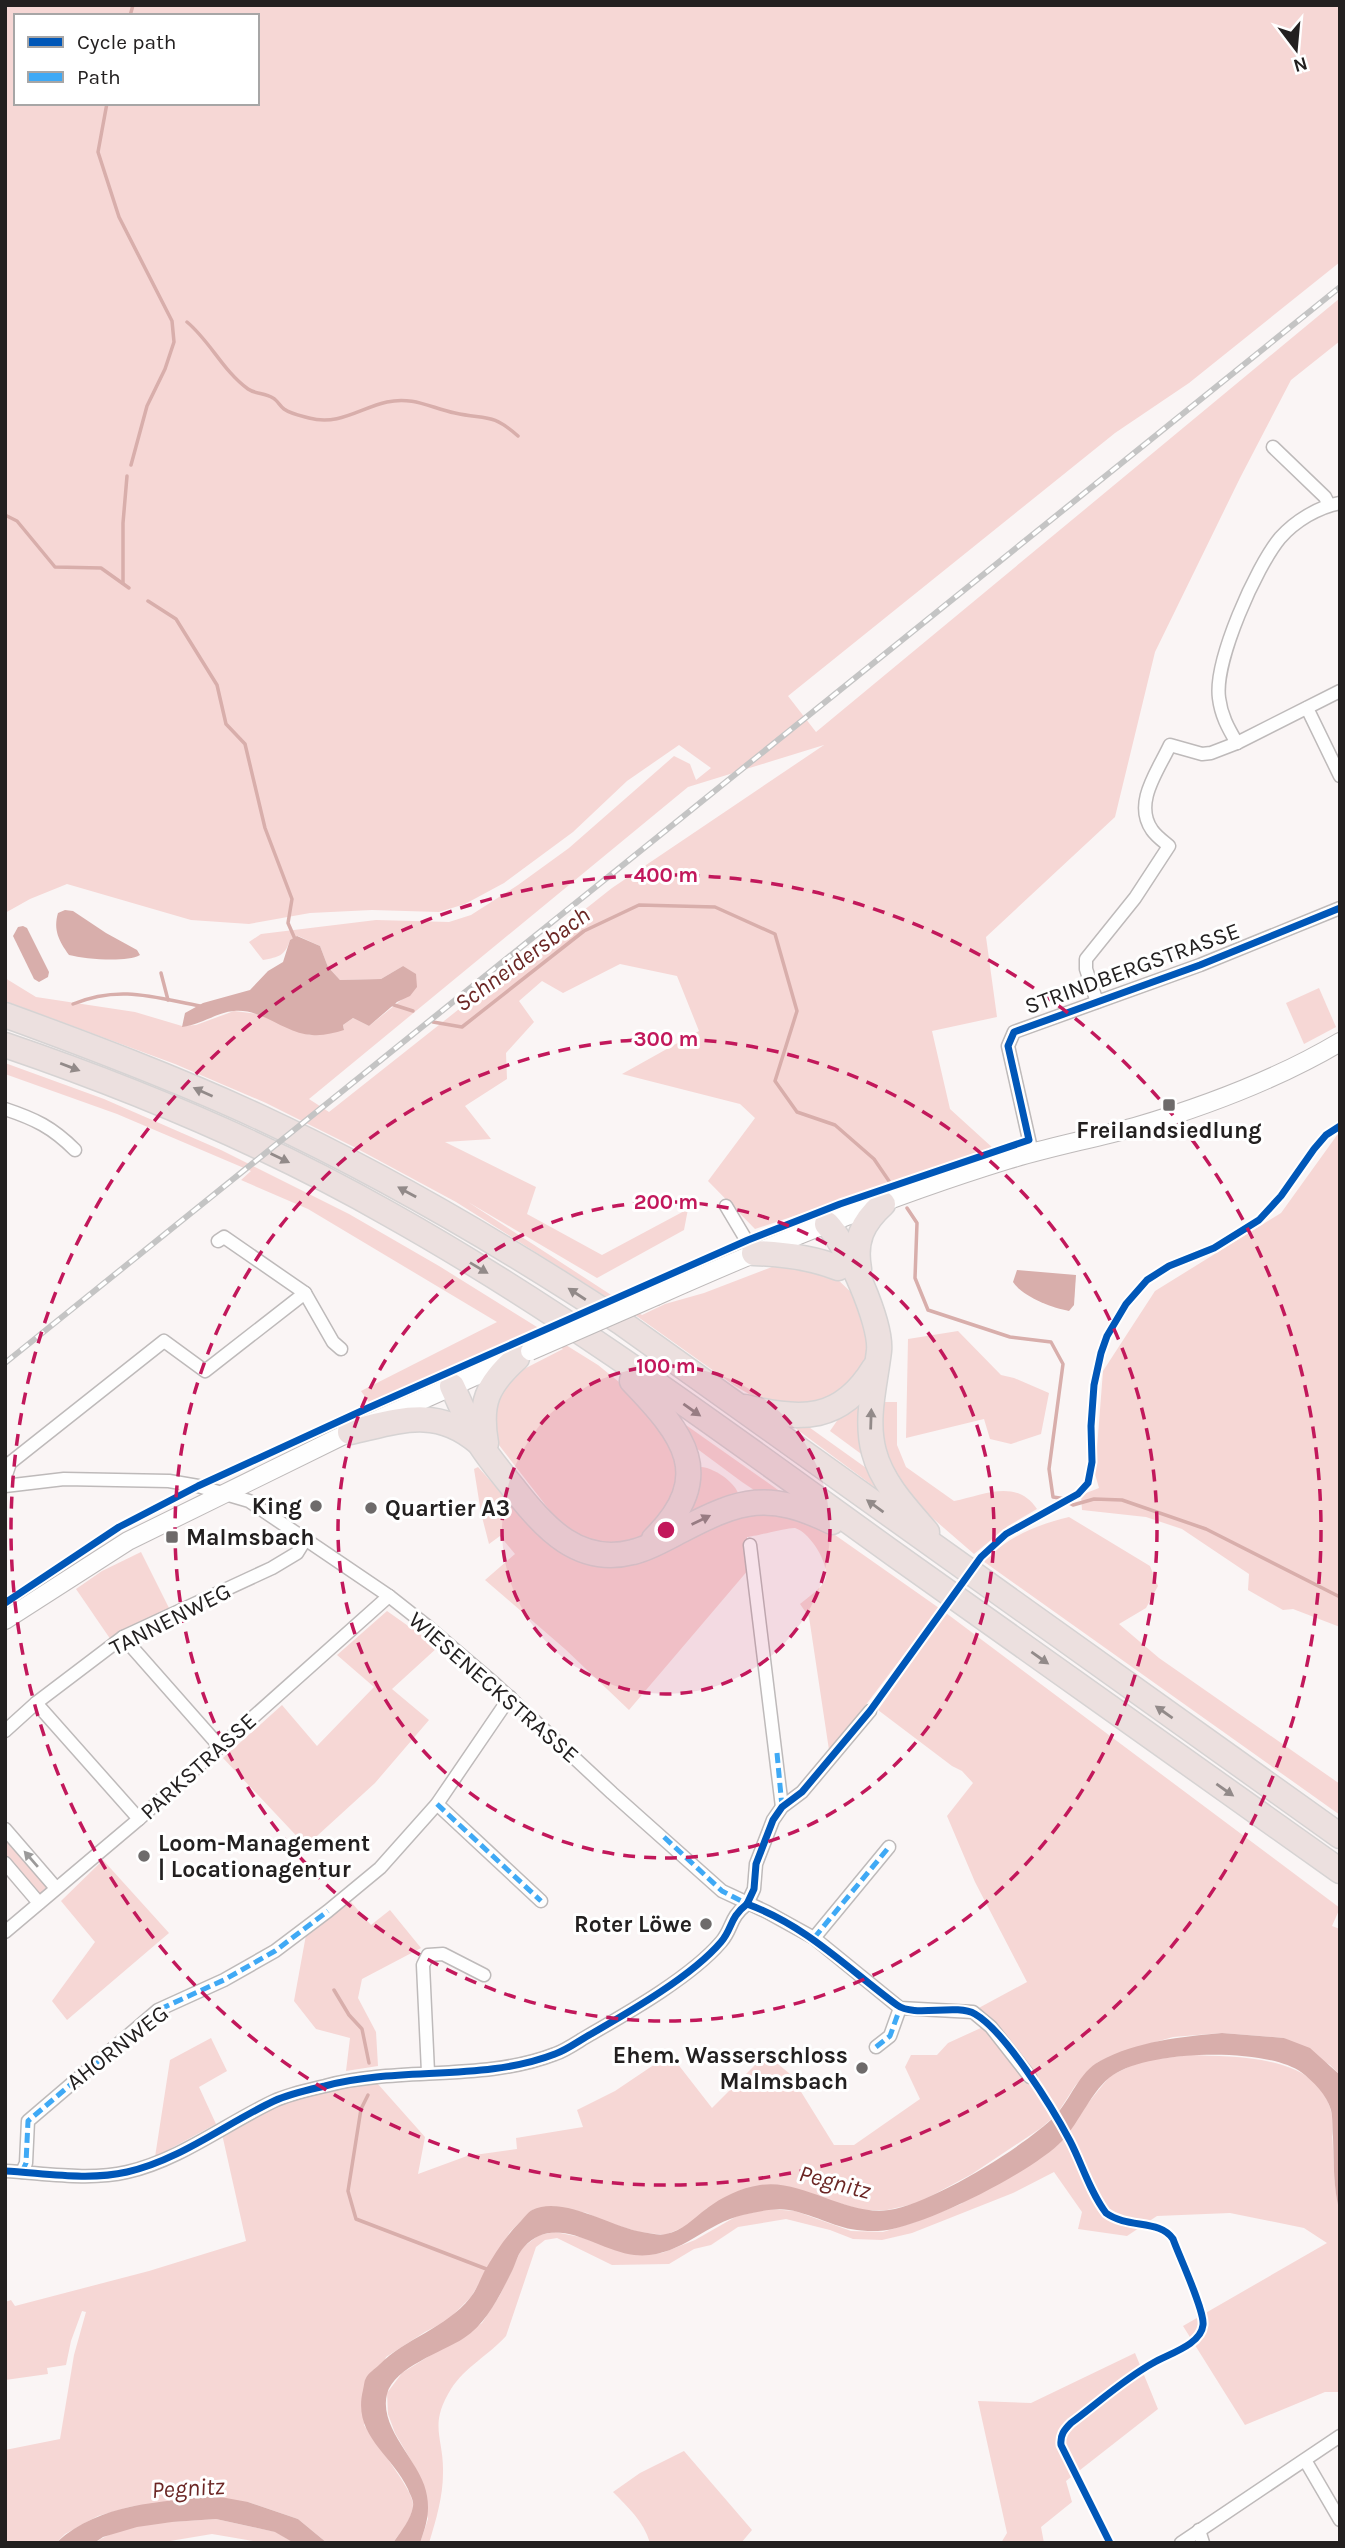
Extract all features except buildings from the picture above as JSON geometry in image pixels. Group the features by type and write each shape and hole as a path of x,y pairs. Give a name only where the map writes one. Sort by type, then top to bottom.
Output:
{"highway":[{"path":"5,1015 187,1085 270,1122 407,1192 554,1279 622,1323 950,1560 1340,1836"},
{"path":"5,1045 64,1065 196,1119 389,1214 596,1343 1340,1871"},
{"path":"866,1297 857,1259 859,1235 872,1214 883,1204"},
{"path":"827,1224 844,1248 878,1328 879,1352 870,1422 878,1466 904,1504 950,1560"},
{"path":"827,1224 826,1240 838,1268 866,1297"},
{"path":"754,1253 805,1258 838,1268"},
{"path":"596,1343 649,1398 679,1436 685,1450 689,1469 684,1497 672,1520 640,1550"},
{"path":"484,1450 483,1420 487,1393 499,1375 523,1354"},
{"path":"733,1403 782,1415 819,1413 851,1398 860,1390 876,1364"},
{"path":"452,1386 484,1450 535,1515 565,1542 578,1549 601,1555 640,1550 718,1512 751,1502 767,1502 800,1508 898,1557"},
{"path":"351,1432 408,1420 436,1419 454,1426 484,1450"}],"main road":[{"path":"5,1620 103,1555 223,1494 452,1386 754,1253 906,1195 1032,1153 1135,1127 1231,1095 1285,1072 1340,1042"}],"street":[{"path":"1273,447 1335,504"},
{"path":"1237,743 1225,723 1218,696 1223,663 1244,601 1259,569 1281,537 1312,512 1335,504"},
{"path":"1097,1002 1086,969 1086,959 1135,898 1169,846 1152,830 1144,811 1147,793 1170,745 1202,754 1211,753 1237,743 1340,691"},
{"path":"1307,708 1340,776"},
{"name":"STRINDBERGSTRASSE","path":"1032,1153 1008,1046 1014,1032 1294,929 1340,908"},
{"path":"5,1109 40,1121 75,1150"},
{"path":"726,1206 754,1253"},
{"path":"218,1241 224,1237 305,1293 333,1342 341,1349"},
{"path":"5,1478 10,1463 164,1341 205,1371 305,1293"},
{"name":"WIESENECKSTRASSE","path":"5,1486 64,1479 169,1480 249,1501 389,1596 510,1697 722,1891 814,1938 900,2008"},
{"name":"TANNENWEG","path":"5,1731 36,1703 123,1637 272,1568 297,1553 305,1540"},
{"path":"750,1545 782,1807"},
{"name":"PARKSTRASSE","path":"5,1932 139,1819 389,1596"},
{"path":"123,1637 220,1747"},
{"name":"AHORNWEG","path":"22,2172 26,2163 28,2121 158,2010 224,1980 275,1951 380,1868 437,1804 510,1697"},
{"path":"36,1703 139,1819"},
{"path":"5,2171 104,2176 126,2172 183,2151 276,2100 326,2085 373,2077 506,2067 555,2054 628,2012 697,1965 723,1941 736,1913 747,1905 754,1889 756,1864 773,1820 782,1807 802,1792 870,1711"},
{"path":"437,1804 541,1901"},
{"path":"5,1829 56,1888"},
{"path":"814,1938 889,1847"},
{"path":"5,1863 39,1902"},
{"path":"428,2073 423,1965 428,1955 443,1954 484,1975"},
{"path":"876,2047 890,2036 900,2008 973,2012 991,2027 1030,2077"},
{"path":"1181,2543 1340,2436"},
{"path":"1306,2460 1340,2521"},
{"path":"1199,2530 1203,2543"}],"shaded area":[{"path":"5,5 1340,5 1340,262 1189,383 1115,433 788,696 816,732 1340,298 1340,341 1291,380 1155,652 1115,817 986,937 997,1017 932,1031 950,1109 994,1149 755,1229 708,1181 755,1118 740,1104 622,1074 699,1031 677,976 620,964 563,993 542,981 519,1001 534,1022 506,1053 507,1079 465,1106 491,1139 445,1142 536,1187 527,1214 602,1255 688,1209 684,1230 597,1278 468,1202 642,1315 665,1304 704,1293 772,1267 791,1264 834,1276 856,1297 869,1332 865,1363 860,1377 824,1406 763,1402 735,1386 638,1317 456,1202 266,1103 175,1064 5,1001 5,978 36,997 135,1012 182,1026 196,1025 234,1011 257,1014 310,1035 344,1029 343,1025 353,1018 369,1026 405,997 403,966 381,979 340,980 328,967 320,946 298,936 290,940 281,955 263,960 249,942 261,934 376,920 449,922 471,915 569,848 674,756 690,764 696,780 711,768 679,745 627,781 573,832 504,883 465,904 439,912 372,910 310,913 249,924 191,920 67,884 5,913","holes":["824,745 612,888 329,1112 309,1099 688,787"]},
{"path":"73,911 137,950 140,955 116,960 69,955 57,930 58,913"},
{"path":"18,927 27,928 49,972 48,977 39,982 34,979 13,936"},
{"path":"297,936 320,946 328,967 340,980 381,979 403,966 416,974 417,987 410,996 397,1002 369,1026 353,1018 343,1025 344,1030 328,1034 302,1034 244,1011 228,1012 182,1027 185,1013 203,1003 250,990 268,971 283,962 290,940"},
{"path":"1319,988 1336,1027 1304,1044 1286,1003"},
{"path":"5,1063 104,1099 221,1150 349,1214 439,1266 598,1365 624,1386 669,1433 681,1482 652,1528 638,1538 617,1542 594,1542 576,1534 554,1516 495,1440 494,1397 522,1370 563,1349 535,1330 370,1404 361,1391 497,1322 308,1209 241,1180 251,1171 117,1114 5,1074"},
{"path":"1340,1131 1340,1627 1293,1609 1283,1610 1248,1590 1249,1574 1182,1529 1146,1517 1082,1510 1081,1495 1099,1488 1095,1474 1103,1371 1155,1291 1281,1213"},
{"path":"1017,1270 1076,1275 1074,1305 1069,1311 1031,1297 1013,1282"},
{"path":"958,1331 1001,1375 1049,1393 1041,1434 1011,1444 990,1439 984,1419 906,1438 908,1339"},
{"path":"860,1398 864,1456 830,1431 843,1412"},
{"path":"878,1402 897,1402 897,1445 906,1467 954,1501 1009,1491 1029,1500 1037,1509 1008,1526 974,1554 907,1496 876,1434"},
{"path":"787,1422 806,1425 876,1475 892,1500"},
{"path":"683,1423 781,1492 757,1492 742,1482 692,1445"},
{"path":"478,1467 541,1537 574,1558 750,1508 818,1523 939,1608 829,1750 809,1617 800,1604 824,1582 826,1576 823,1560 807,1536 795,1528 747,1537 749,1569 629,1710 565,1649 485,1580 515,1554 500,1536 489,1544 474,1469"},
{"path":"697,1467 709,1469 728,1480 739,1497 682,1519"},
{"path":"1069,1517 1150,1566 1158,1586 1146,1608 1119,1624 1159,1658 1340,1784 1340,1815 983,1561 1023,1533"},
{"path":"141,1552 171,1612 111,1640 76,1589 102,1571"},
{"path":"387,1611 438,1647 392,1689 429,1720 375,1783 306,1846 223,1758 282,1705 317,1746 374,1687 337,1655"},
{"path":"946,1613 1340,1908 1332,1926 1340,1929 1340,2075 1330,2065 1284,2038 1222,2033 1173,2037 1098,2062 1075,2086 1057,2114 1041,2128 972,2174 918,2203 887,2210 862,2210 839,2203 707,2208 689,2225 665,2235 639,2232 587,2213 553,2206 532,2210 510,2232 471,2297 448,2320 386,2357 364,2425 400,2477 413,2504 409,2520 393,2543 327,2543 298,2519 248,2502 133,2506 98,2516 65,2534 56,2543 5,2543 5,2450 60,2439 74,2355 86,2312 82,2311 66,2365 47,2368 48,2374 5,2380 5,2302 11,2300 15,2306 149,2271 246,2241 222,2134 277,2104 325,2090 377,2083 425,2137 418,2174 467,2156 517,2149 516,2138 583,2127 577,2110 615,2091 670,2054 712,2108 766,2054 790,2074 834,2145 854,2145 920,2099 905,2067 911,2055 937,2055 948,2043 983,2027 975,2010 1027,1982 975,1882 947,1816 973,1783 962,1771 878,1710"},
{"path":"5,1838 47,1888 37,1896 5,1860"},
{"path":"103,1860 169,1933 67,2020 52,2001 95,1942 61,1901"},
{"path":"351,1902 371,1925 390,1910 421,1948 362,1979 358,1998 376,2032 378,2066 346,2071 350,2038 316,2029 294,2001 306,1935"},
{"path":"1222,2033 1284,2038 1310,2048 1340,2075 1340,2213 1335,2185 1332,2113 1319,2089 1301,2072 1284,2064 1262,2058 1207,2055 1153,2060 1113,2075 1099,2089 1062,2141 1027,2168 947,2210 897,2228 855,2230 791,2210 777,2209 729,2219 678,2247 650,2255 620,2252 563,2233 536,2237 522,2249 498,2299 480,2325 464,2338 409,2368 391,2384 386,2407 389,2420 424,2484 428,2508 420,2543 393,2543 408,2521 413,2502 401,2476 368,2432 361,2406 365,2379 401,2347 460,2308 472,2295 504,2240 532,2210 544,2206 558,2206 630,2229 660,2235 682,2227 725,2197 760,2185 792,2187 856,2208 889,2210 907,2206 952,2186 1000,2158 1041,2129 1061,2109 1086,2072 1100,2061 1144,2044"},
{"path":"211,2038 227,2071 199,2087 216,2124 155,2157 170,2060"},
{"path":"1191,2055 1273,2062 1310,2078 1323,2092 1332,2116 1335,2183 1340,2213 1340,2392 1325,2392 1245,2425 1183,2326 1327,2243 1304,2228 1230,2213 1157,2216 1127,2236 1078,2229 1082,2212 1054,2172 1013,2193 912,2233 882,2240 853,2239 786,2219 738,2227 711,2245 694,2249 669,2264 612,2265 557,2238 545,2240 536,2247 506,2336 463,2374 444,2402 439,2422 443,2461 440,2500 429,2543 420,2543 428,2519 416,2469 395,2433 388,2414 387,2393 402,2373 482,2323 500,2295 522,2248 539,2235 555,2232 580,2237 635,2255 662,2253 695,2240 737,2216 769,2209 795,2211 851,2231 883,2232 961,2204 1088,2103 1110,2076 1141,2061"},
{"path":"1135,2353 1158,2409 1066,2481 1072,2502 1041,2527 1044,2543 1001,2543 1007,2533 978,2401 1031,2403"},
{"path":"684,2451 752,2530 741,2543 650,2543 640,2522 613,2492 640,2473"},
{"path":"215,2496 248,2502 298,2519 327,2543 294,2543 275,2532 216,2519 137,2527 103,2537 94,2543 56,2543 73,2530 111,2512 152,2503"},
{"path":"216,2519 276,2532 294,2543 265,2543 212,2534 158,2543 94,2543 122,2530 137,2527"}],"waterway":[{"path":"131,14 133,5"},
{"path":"107,105 98,152 119,217 172,321 174,342 165,369 147,406 131,465"},
{"path":"187,322 239,382 251,391 273,398 293,414 330,420 387,402 405,400 455,413 488,418 501,423 518,436"},
{"path":"123,583 123,523 127,476"},
{"name":"Schneidersbach","path":"5,515 17,521 55,567 101,568 129,588"},
{"name":"Schneidersbach","path":"148,601 176,619 217,685 226,724 245,744 265,828 292,899 288,923 295,939"},
{"name":"Schneidersbach","path":"433,1022 462,1027 584,931 639,905 715,907 775,934 797,1011 775,1081 797,1112 835,1125 874,1159 889,1181"},
{"path":"161,973 168,1000"},
{"path":"73,1004 106,995 136,994 200,1006"},
{"name":"Schneidersbach","path":"391,1004 413,1011"},
{"name":"Schneidersbach","path":"907,1208 917,1223 915,1278 928,1310 1010,1337 1051,1342 1063,1364 1049,1469 1053,1497 1066,1499"},
{"name":"Schneidersbach","path":"1069,1503 1073,1505 1094,1499 1122,1500 1206,1529 1340,1597"},
{"path":"334,1990 349,2015 362,2029 369,2063"},
{"path":"368,2095 361,2109 348,2191 356,2219 489,2270"}],"railway":[{"path":"5,1363 1340,287"}],"marked path":[{"path":"777,1753 782,1807"},
{"path":"437,1804 541,1901"},
{"path":"664,1837 722,1891 751,1906"},
{"path":"814,1938 889,1847"},
{"path":"22,2172 26,2163 28,2121 158,2010 224,1980 275,1951 328,1911"},
{"path":"876,2047 890,2036 900,2008"}],"cycle path":[{"path":"5,1603 119,1527 198,1486 368,1408 748,1240 840,1204 1029,1140 1008,1046 1014,1032 1200,965 1340,908"},
{"path":"747,1904 754,1889 756,1864 773,1820 782,1807 802,1792 870,1711 981,1557 1006,1534 1078,1494 1088,1483 1092,1462 1094,1385 1107,1336 1126,1304 1147,1280 1169,1266 1214,1248 1259,1220 1281,1196 1326,1135 1340,1126"},
{"path":"747,1904 769,1913 808,1936 904,2009 967,2011 987,2023 1028,2072 1052,2110 1106,2213 1124,2221 1160,2229 1173,2239 1200,2308 1203,2318 1201,2332 1183,2348 1142,2369 1121,2384 1071,2423 1061,2438 1061,2445 1110,2543"},
{"path":"5,2171 82,2176 127,2172 165,2159 256,2110 299,2092 382,2076 499,2068 555,2054 678,1980 721,1942 734,1918 747,1904"}],"place":[{"name":"Freilandsiedlung","path":"1169,1105"},
{"name":"King","path":"316,1506"},
{"name":"Quartier A3","path":"371,1508"},
{"name":"Malmsbach","path":"172,1537"},
{"name":"Loom-Management | Locationagentur","path":"144,1856"},
{"name":"Roter Löwe","path":"706,1924"},
{"name":"Ehem. Wasserschloss Malmsbach","path":"862,2068"}],"water label":[{"name":"Pegnitz","path":"835,2182"},
{"name":"Pegnitz","path":"188,2488"}]}
